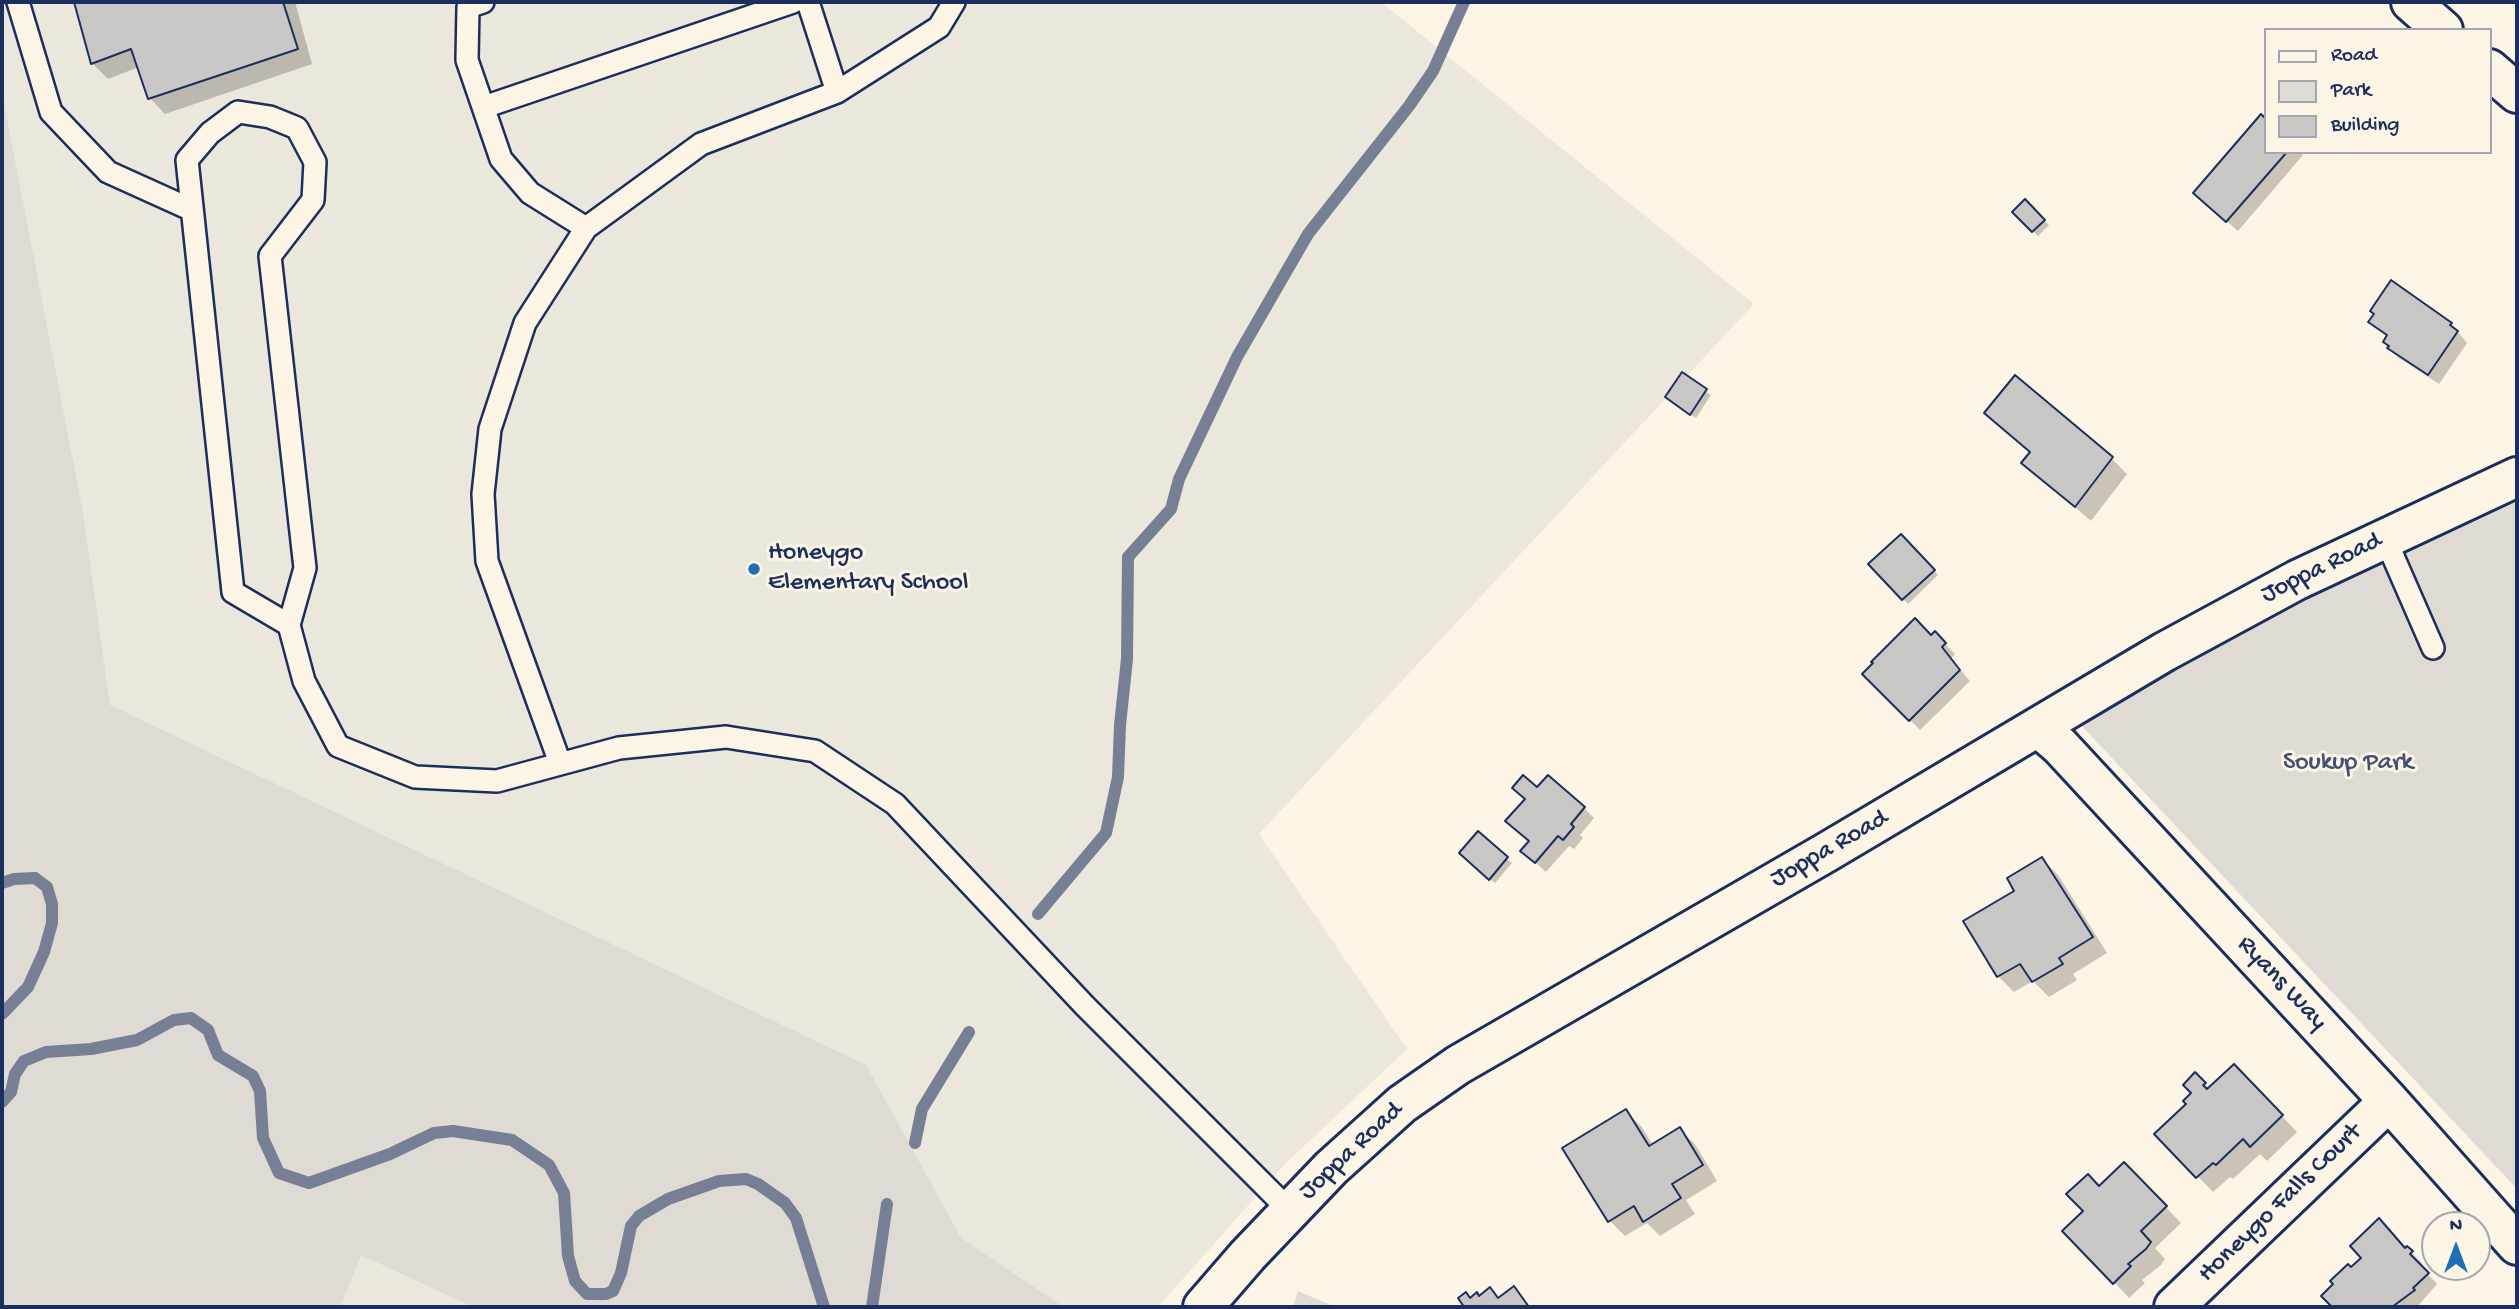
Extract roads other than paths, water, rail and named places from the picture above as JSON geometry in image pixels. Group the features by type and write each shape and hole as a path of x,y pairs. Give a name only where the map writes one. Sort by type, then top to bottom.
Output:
{"street":[{"path":"2410,2 2441,28"},
{"path":"2491,71 2517,93"},
{"name":"Joppa Road","path":"1203,1307 1331,1168 1402,1104 1458,1065 2039,728 2164,652 2297,580 2517,477"},
{"name":"Ryans Way","path":"2039,728 2060,746 2389,1101 2517,1245"},
{"name":"Honeygo Falls Court","path":"2174,1307 2389,1101"}],"lane":[{"path":"18,2 51,112 108,172 192,210"},
{"path":"483,2 468,7 467,60 501,159 530,193 586,228"},
{"path":"484,107 793,2"},
{"path":"808,2 837,92"},
{"path":"560,763 487,561 483,494 490,429 525,323 586,228 701,144 837,92 939,27 954,2"},
{"path":"289,625 233,592 187,160 210,133 238,112 270,117 297,128 315,162 313,200 270,256 305,568 289,625 304,681 338,746 415,777 497,780 619,748 726,737 815,751 895,804 1085,1006 1290,1211"},
{"path":"2385,538 2432,648"}],"waterway":[{"path":"1038,914 1106,833 1118,777 1127,659 1128,557 1171,509 1179,479 1237,357 1308,234 1409,106 1433,71 1464,2"},
{"path":"2,883 14,879 35,878 47,887 52,904 52,923 44,952 28,987 2,1014"},
{"path":"2,1102 11,1092 15,1074 24,1061 46,1052 91,1049 137,1040 174,1020 191,1018 208,1030 218,1055 253,1076 260,1091 263,1138 279,1173 309,1183 390,1154 434,1133 453,1131 512,1140 549,1165 564,1193 568,1256 575,1281 587,1294 606,1294 613,1291 621,1273 631,1226 639,1216 668,1199 719,1181 746,1179 785,1203 796,1218 824,1307"},
{"path":"915,1143 922,1109 969,1032"},
{"path":"872,1307 887,1204"}],"place":[{"name":"Honeygo Elementary School","path":"754,569"}],"park label":[{"name":"Soukup Park","path":"2348,764"}]}
